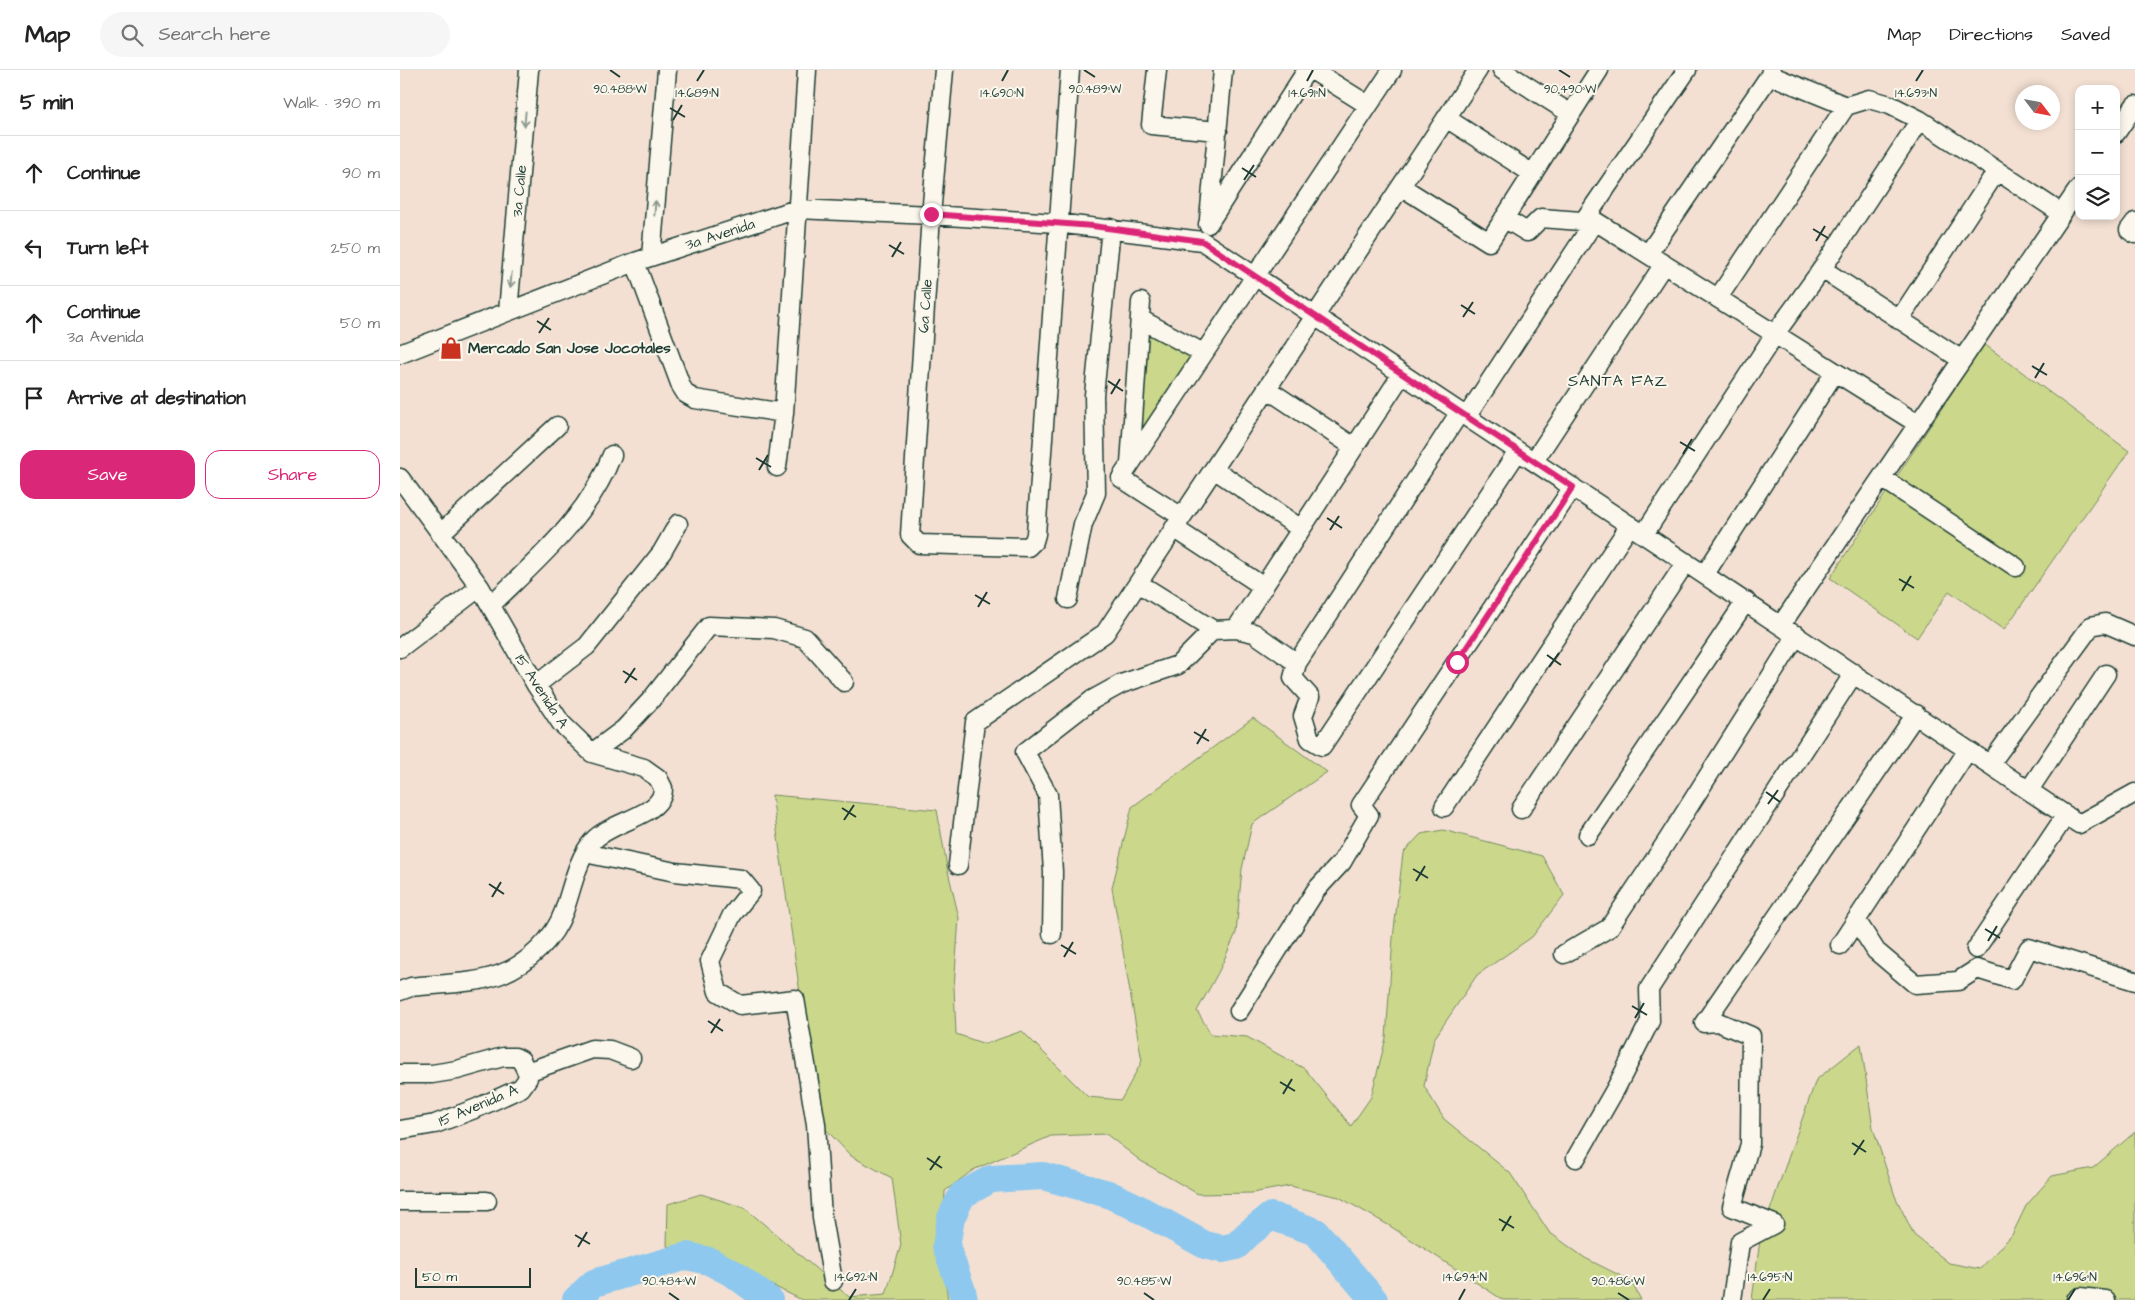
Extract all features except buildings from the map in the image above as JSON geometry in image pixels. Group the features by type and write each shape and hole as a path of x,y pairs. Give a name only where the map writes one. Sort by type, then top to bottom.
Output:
{"street":[{"name":"3a Calle","path":"508,312 530,70"},
{"path":"667,70 643,259 681,386 686,394 695,399 784,413"},
{"path":"777,468 784,413 807,70"},
{"name":"6a Calle","path":"944,70 931,214 910,535 919,544 1028,547 1034,541 1057,223"},
{"path":"1057,223 1070,70"},
{"path":"1157,70 1150,125 1218,131"},
{"path":"1212,248 1208,224 1224,70"},
{"path":"1220,97 1237,70"},
{"path":"1208,224 1307,70"},
{"path":"1312,70 1368,106"},
{"path":"1264,587 1121,478 1392,70"},
{"path":"958,866 975,722 1105,633 1478,70"},
{"path":"1402,187 1489,242 1598,70"},
{"path":"1687,70 1587,216 1918,424"},
{"path":"1510,72 1571,114"},
{"path":"1648,254 1770,72 1846,106"},
{"path":"1718,298 1846,106 1869,99 1890,105 1920,120 1996,172 2061,213"},
{"path":"2118,130 2135,105"},
{"path":"1446,118 1533,174"},
{"path":"1444,808 1637,530 1822,270 1920,120"},
{"path":"1900,320 1996,172"},
{"path":"1781,625 2075,194"},
{"name":"3a Avenida","path":"400,354 643,259 797,209 931,214 1057,223 1111,228 1202,241 2072,819"},
{"path":"1504,218 1528,232 1541,218 1594,222"},
{"path":"1518,451 1322,746 1310,740 1303,716 1310,697 1293,678 1297,663 1594,222"},
{"path":"2135,222 2129,230 2135,234"},
{"path":"1068,599 1083,524 1096,493 1094,395 1111,228"},
{"path":"1534,461 1664,264"},
{"path":"1822,270 1962,360"},
{"path":"1130,467 1141,310 1203,353"},
{"path":"1705,574 1835,372"},
{"path":"1236,629 1402,374"},
{"path":"1267,389 1354,447"},
{"path":"440,534 557,426"},
{"path":"491,605 554,544 592,497 612,455"},
{"path":"1214,469 1301,530"},
{"name":"15 Avenida A","path":"400,478 480,588 560,724 592,753 644,768 658,778 664,788 660,800 648,810 600,834 585,853 558,925 546,942 523,963 502,974 411,987 400,991"},
{"path":"1882,478 2016,567"},
{"path":"1239,1011 1316,890 1342,862 1369,815 1361,805 1573,487"},
{"path":"536,685 587,646 662,552 678,524"},
{"path":"1521,809 1686,562"},
{"path":"1138,583 1214,630 1236,629 1254,633 1297,663"},
{"path":"400,648 480,588"},
{"path":"1588,835 1632,767 1746,601"},
{"path":"1990,764 2091,626 2104,624 2135,636"},
{"path":"592,753 624,730 650,701 709,626 774,629 805,638 844,682"},
{"path":"1052,934 1054,872 1048,795 1025,752 1092,700 1121,684 1178,665 1214,630"},
{"path":"1564,954 1609,928 1672,834 1797,636"},
{"path":"1576,1158 1616,1088 1650,1021 1649,989 1854,673"},
{"path":"2029,790 2106,674"},
{"path":"1732,1300 1740,1242 1774,1224 1732,1207 1750,1144 1750,1036 1718,1022 1704,1023 1916,714"},
{"path":"1840,945 1968,750"},
{"path":"1976,949 2072,819 2135,794"},
{"path":"585,853 675,872 741,879 751,891 732,915 710,961 718,992 740,1005 795,999 816,1124 822,1218 833,1281"},
{"path":"1856,920 1876,951 1915,984 1958,981 1977,969 2012,980 2030,948 2135,981"},
{"path":"528,1072 592,1049 610,1050 631,1058"},
{"name":"15 Avenida A","path":"400,1074 432,1074 457,1070 503,1056 515,1057 521,1060 528,1072 528,1078 521,1088 435,1124 400,1130"},
{"path":"400,1201 486,1201"},
{"path":"2076,1300 2080,1297 2106,1300"}],"green space":[{"path":"1140,319 1203,353 1130,467"},
{"path":"1984,344 2129,451 2004,630 1949,591 1917,638 1830,578"},
{"path":"1253,718 1327,772 1252,824 1242,869 1236,933 1219,971 1197,1011 1211,1034 1247,1037 1305,1069 1351,1126 1371,1097 1386,1038 1393,938 1403,853 1421,834 1443,830 1542,856 1564,895 1532,937 1477,975 1434,1039 1424,1086 1444,1119 1510,1173 1549,1232 1585,1258 1631,1281 1641,1300 1503,1300 1390,1226 1339,1197 1290,1186 1252,1193 1198,1194 1141,1161 1106,1134 1051,1136 973,1170 945,1191 942,1259 948,1300 802,1300 712,1256 667,1246 668,1204 701,1194 745,1208 849,1297 886,1294 901,1245 892,1178 851,1156 818,1121 772,795 937,810 947,867 959,918 954,987 956,1034 985,1044 1022,1031 1088,1097 1121,1100 1142,1061 1112,888 1132,807"},
{"path":"1861,1044 1873,1128 1895,1196 1914,1235 1949,1263 1980,1269 2012,1235 2026,1206 2052,1176 2093,1168 2135,1132 2135,1300 1752,1300 1760,1240 1816,1080"}],"waterway":[{"path":"964,1300 946,1246 951,1218 962,1195 991,1179 1043,1176 1108,1194 1205,1245 1222,1249 1236,1246 1271,1216 1316,1232 1374,1300"},
{"path":"576,1300 594,1283 687,1256 709,1261 734,1274 769,1300"}],"place":[{"name":"Mercado San Jose Jocotales","path":"451,348"}],"district":[{"name":"SANTA FAZ","path":"1618,380"}],"route":[{"path":"931,214 1093,226 1202,241 1573,487 1457,662"}]}
